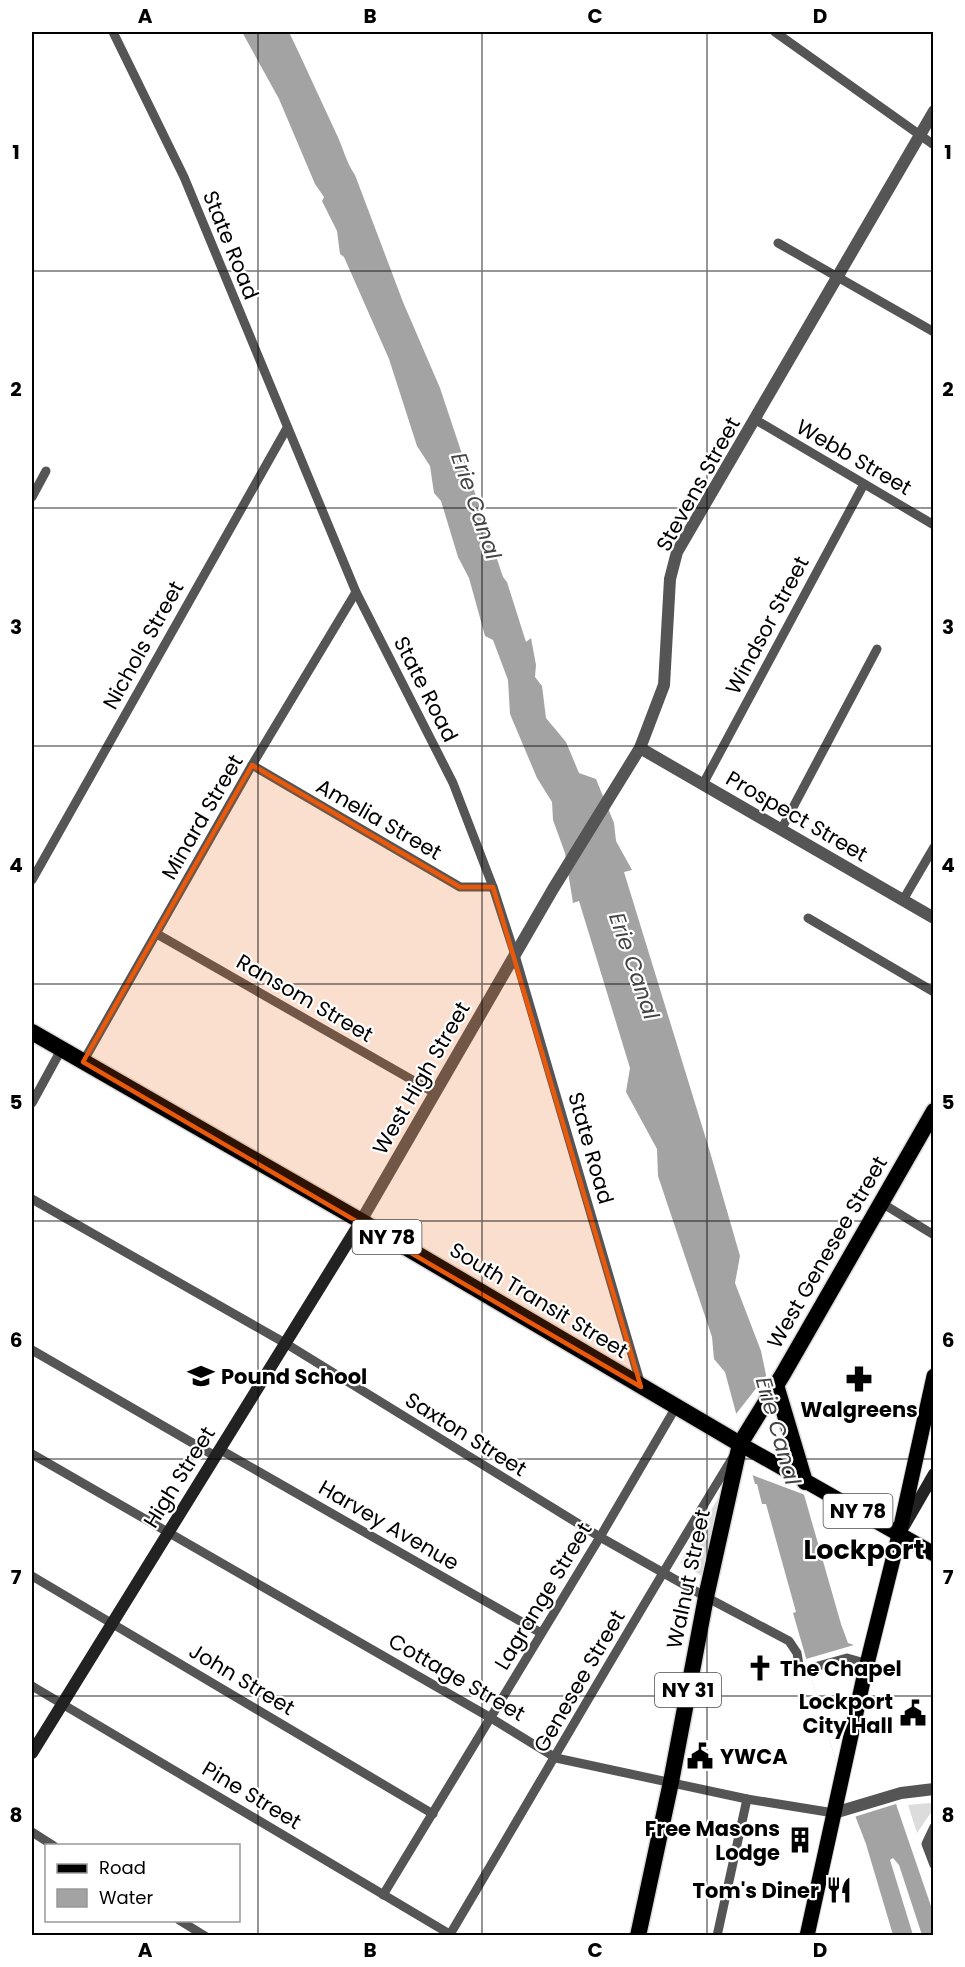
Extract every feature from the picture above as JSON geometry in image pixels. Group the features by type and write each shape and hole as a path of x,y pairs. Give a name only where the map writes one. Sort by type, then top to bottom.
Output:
{"highway":[{"name":"South Transit Street","path":"32,1032 742,1444"},
{"name":"West Genesee Street","path":"742,1444 933,1111"},
{"path":"779,1380 810,1485"},
{"name":"Walnut Street","path":"638,1935 671,1782 706,1597 742,1444"}],"main road":[{"name":"High Street","path":"32,1753 361,1221"},
{"path":"817,1935 867,1670 933,1376"},
{"name":"South Transit Street","path":"742,1444 899,1535"},
{"path":"899,1535 933,1474"},
{"name":"NY 78","path":"899,1535 933,1554"},
{"path":"807,1935 843,1801"}],"street":[{"name":"State Road","path":"113,32 184,177 356,592 453,783 493,887 515,955 641,1387"},
{"path":"774,32 933,145"},
{"name":"Stevens Street","path":"515,955 640,748 664,685 670,579 677,552 756,420 933,111"},
{"path":"778,243 933,332"},
{"name":"Webb Street","path":"756,420 933,525"},
{"name":"Nichols Street","path":"32,880 287,428"},
{"path":"32,497 46,471"},
{"name":"Windsor Street","path":"703,784 864,484"},
{"name":"Minard Street","path":"83,1062 252,765 356,592"},
{"path":"781,830 877,650"},
{"name":"Prospect Street","path":"640,748 933,918"},
{"name":"Amelia Street","path":"252,765 460,887 493,887"},
{"path":"903,900 933,847"},
{"path":"808,918 933,992"},
{"name":"Ransom Street","path":"157,934 435,1093"},
{"name":"West High Street","path":"361,1221 515,955"},
{"path":"32,1103 61,1050"},
{"name":"Saxton Street","path":"32,1198 285,1343 600,1537 706,1597 769,1628 789,1641 797,1653 800,1671 848,1658 867,1670"},
{"path":"880,1202 933,1235"},
{"name":"Harvey Avenue","path":"32,1350 541,1632"},
{"name":"Lagrange Street","path":"383,1894 433,1815 676,1407"},
{"name":"Genesee Street","path":"451,1935 556,1758 662,1572 742,1444"},
{"name":"Cottage Street","path":"32,1454 491,1718 556,1758 747,1799 843,1801 933,1789"},
{"name":"John Street","path":"32,1576 433,1815"},
{"name":"Pine Street","path":"32,1686 451,1935"},
{"path":"717,1935 747,1799"},
{"path":"933,1827 926,1844 933,1865"},
{"path":"32,1832 52,1844"},
{"path":"183,1922 205,1935"}],"highlighted area":[{"path":"252,765 460,887 493,887 641,1387 83,1062"}],"shaded area":[{"path":"720,1495 704,1574 702,1576 680,1563"},
{"path":"930,1803 932,1811 917,1833 908,1805"}],"water":[{"name":"Erie Canal","path":"242,32 289,32 301,57 355,175 403,302 440,388 526,642 531,638 536,665 535,677 542,686 546,718 566,742 579,773 596,779 614,823 616,841 632,870 624,872 740,1256 735,1283 761,1351 766,1375 805,1498 841,1624 848,1643 854,1645 897,1807 933,1912 933,1935 922,1935 899,1865 893,1858 890,1860 913,1935 893,1935 866,1844 841,1779 793,1613 796,1612 766,1504 762,1504 757,1484 755,1484 725,1372 714,1359 712,1337 658,1176 657,1149 626,1092 630,1068 579,901 573,903 565,853 553,820 552,802 537,778 510,714 508,680 493,640 485,636 469,578 458,557 441,501 434,493 430,466 417,446 389,359 344,257 340,254 337,231 322,201 324,197 315,184 279,99"}],"pier":[{"path":"769,1372 808,1496 752,1475 736,1414"},
{"path":"856,1645 863,1666 899,1803 854,1817 806,1659"}],"place":[{"name":"Pound School","path":"201,1376"},
{"name":"Walgreens","path":"859,1379"},
{"name":"The Chapel","path":"760,1668"},
{"name":"Lockport City Hall","path":"913,1713"},
{"name":"YWCA","path":"700,1756"},
{"name":"Free Masons Lodge","path":"800,1840"},
{"name":"Tom's Diner","path":"839,1890"}],"district":[{"name":"Lockport","path":"864,1549"}]}
